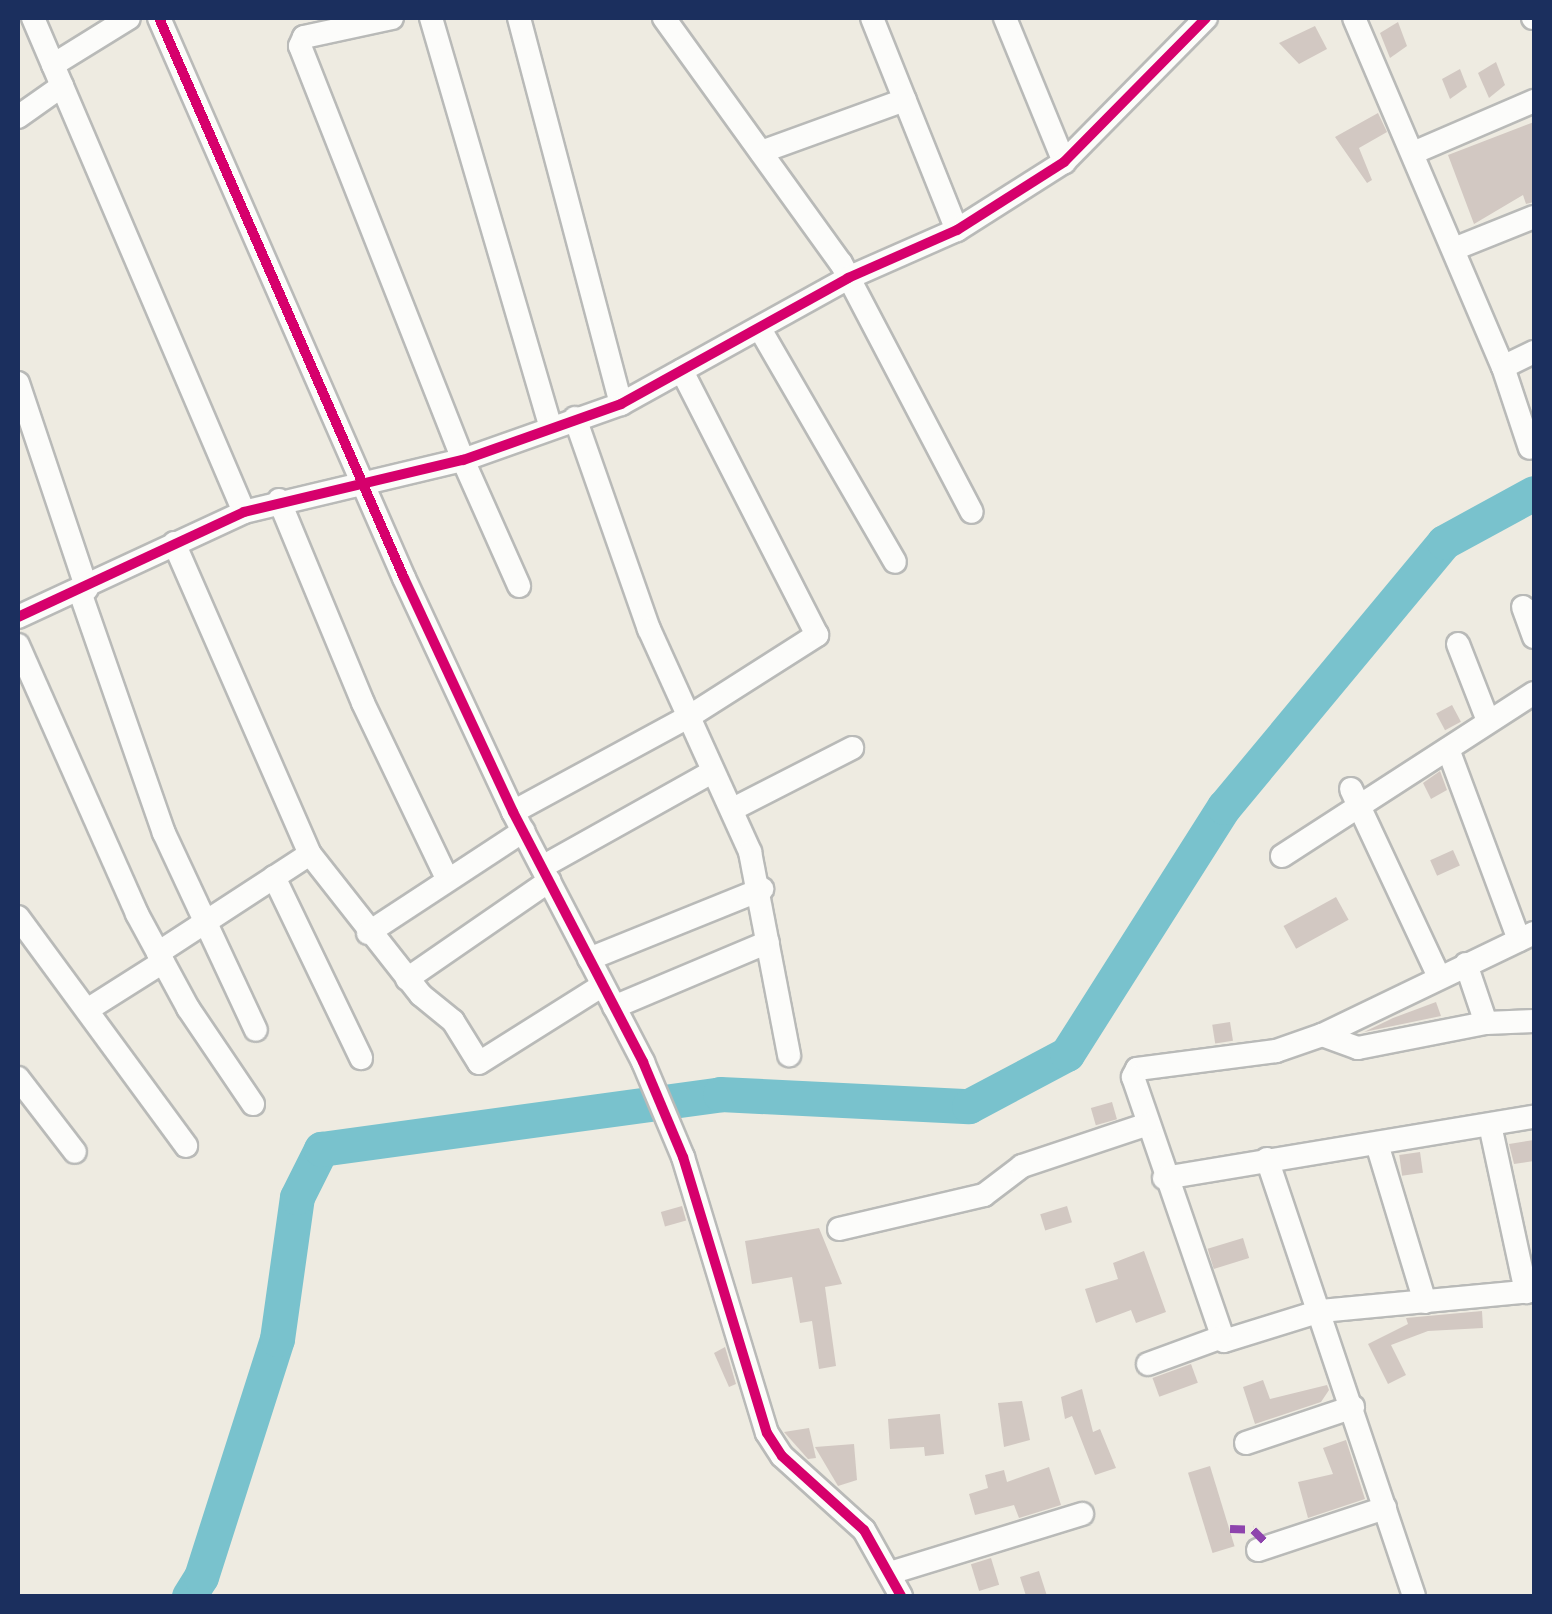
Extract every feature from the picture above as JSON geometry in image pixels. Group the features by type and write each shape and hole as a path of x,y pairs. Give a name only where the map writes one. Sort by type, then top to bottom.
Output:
{"street":[{"path":"33,18 244,512"},
{"path":"18,117 57,76 129,18"},
{"path":"159,18 360,480 518,821 643,1062 683,1157 767,1433 782,1456 864,1530 901,1596"},
{"path":"392,18 304,37 300,46 463,460 520,586"},
{"path":"432,18 550,424"},
{"path":"520,18 621,404"},
{"path":"664,18 848,278 972,512"},
{"path":"872,18 958,230"},
{"path":"1005,18 1064,162"},
{"path":"18,617 84,590 244,512 360,480 463,460 550,424 621,404 848,278 958,230 1064,162 1206,18"},
{"path":"1354,18 1503,367 1530,448"},
{"path":"761,152 906,100"},
{"path":"1413,153 1534,101"},
{"path":"1454,249 1534,218"},
{"path":"760,329 895,562"},
{"path":"1503,367 1534,352"},
{"path":"368,933 447,878 518,821 817,635 682,371"},
{"path":"18,383 84,590 202,923 256,1030"},
{"path":"575,418 649,629 712,772 733,809 762,889 789,1055"},
{"path":"278,500 363,703 447,878"},
{"path":"174,543 310,854 368,933 407,979 453,1020 485,1064 603,985"},
{"path":"1523,607 1534,638"},
{"path":"1458,644 1488,722"},
{"path":"18,645 160,958 253,1104"},
{"path":"1282,856 1355,798 1448,749 1534,693"},
{"path":"733,809 852,748"},
{"path":"1219,1338 1164,1178 1133,1077 1136,1069 1276,1051 1322,1035 1527,937 1448,749"},
{"path":"407,979 546,874 712,772"},
{"path":"1355,798 1439,977"},
{"path":"88,1010 202,923 310,854"},
{"path":"274,877 361,1058"},
{"path":"590,959 762,889"},
{"path":"18,917 186,1146"},
{"path":"614,1007 768,942"},
{"path":"1466,964 1486,1023"},
{"path":"1322,1035 1358,1048 1486,1023 1534,1022"},
{"path":"18,1078 75,1152"},
{"path":"1164,1178 1534,1117"},
{"path":"839,1229 984,1195 1022,1166 1148,1124"},
{"path":"1148,1364 1219,1338 1232,1340 1321,1310 1530,1291 1490,1125"},
{"path":"1377,1144 1424,1302"},
{"path":"1268,1159 1414,1596"},
{"path":"1246,1443 1352,1407"},
{"path":"1258,1550 1385,1508"},
{"path":"890,1573 1082,1514"}],"building":[{"path":"1398,22 1407,46 1390,58 1380,33"},
{"path":"1315,26 1327,49 1299,64 1279,43"},
{"path":"1496,62 1505,85 1489,98 1478,73"},
{"path":"1460,69 1467,87 1450,99 1442,79"},
{"path":"1378,113 1387,132 1359,148 1372,180 1367,183 1335,137"},
{"path":"1534,122 1534,202 1526,204 1523,195 1474,224 1448,155"},
{"path":"1452,705 1461,722 1445,730 1436,713"},
{"path":"1440,771 1447,790 1431,799 1423,783"},
{"path":"1453,850 1460,866 1437,876 1430,860"},
{"path":"1336,897 1349,920 1296,949 1284,926"},
{"path":"1436,1002 1441,1016 1364,1032 1393,1018"},
{"path":"1230,1022 1233,1041 1215,1044 1212,1025"},
{"path":"1112,1102 1117,1119 1096,1125 1091,1108"},
{"path":"1534,1140 1534,1161 1514,1164 1509,1144"},
{"path":"1420,1152 1423,1173 1402,1176 1399,1155"},
{"path":"682,1206 686,1220 665,1226 661,1212"},
{"path":"1067,1206 1072,1222 1045,1230 1040,1214"},
{"path":"819,1228 842,1284 825,1287 836,1366 819,1369 812,1321 800,1323 792,1277 752,1284 745,1241"},
{"path":"1243,1238 1249,1258 1214,1269 1208,1249"},
{"path":"1144,1251 1166,1312 1136,1323 1131,1310 1096,1323 1085,1289 1118,1279 1113,1263"},
{"path":"1482,1311 1483,1328 1428,1331 1391,1345 1406,1375 1388,1384 1368,1344 1408,1324 1406,1318"},
{"path":"725,1347 736,1384 729,1387 714,1353"},
{"path":"1191,1364 1198,1383 1159,1397 1152,1378"},
{"path":"1263,1380 1270,1399 1327,1385 1329,1390 1321,1402 1255,1424 1243,1387"},
{"path":"1082,1389 1093,1432 1100,1429 1116,1468 1095,1475 1072,1416 1065,1419 1061,1397"},
{"path":"1022,1401 1030,1440 1004,1447 998,1403"},
{"path":"940,1414 944,1454 925,1456 924,1447 890,1449 888,1419"},
{"path":"809,1428 816,1458 808,1459 784,1432"},
{"path":"1346,1440 1365,1499 1308,1518 1298,1482 1333,1474 1323,1448"},
{"path":"854,1444 857,1480 838,1486 815,1447"},
{"path":"1210,1466 1235,1546 1213,1553 1188,1473"},
{"path":"1049,1467 1061,1505 1019,1518 1014,1505 975,1515 969,1494 988,1488 985,1475 1004,1470 1007,1482"},
{"path":"991,1558 999,1585 979,1591 971,1564"},
{"path":"1039,1571 1047,1596 1026,1596 1020,1577"}],"waterway":[{"path":"189,1596 201,1577 277,1339 297,1197 321,1149 720,1094 969,1106 1067,1054 1224,807 1444,542 1534,493"}],"marked path":[{"path":"1230,1529 1253,1530 1266,1543"}],"cycle path":[{"path":"159,18 404,578 513,812 643,1062 683,1157 767,1433 782,1456 864,1530 901,1596"},
{"path":"18,617 244,512 463,460 621,404 848,278 957,230 1064,162 1206,18"}]}
